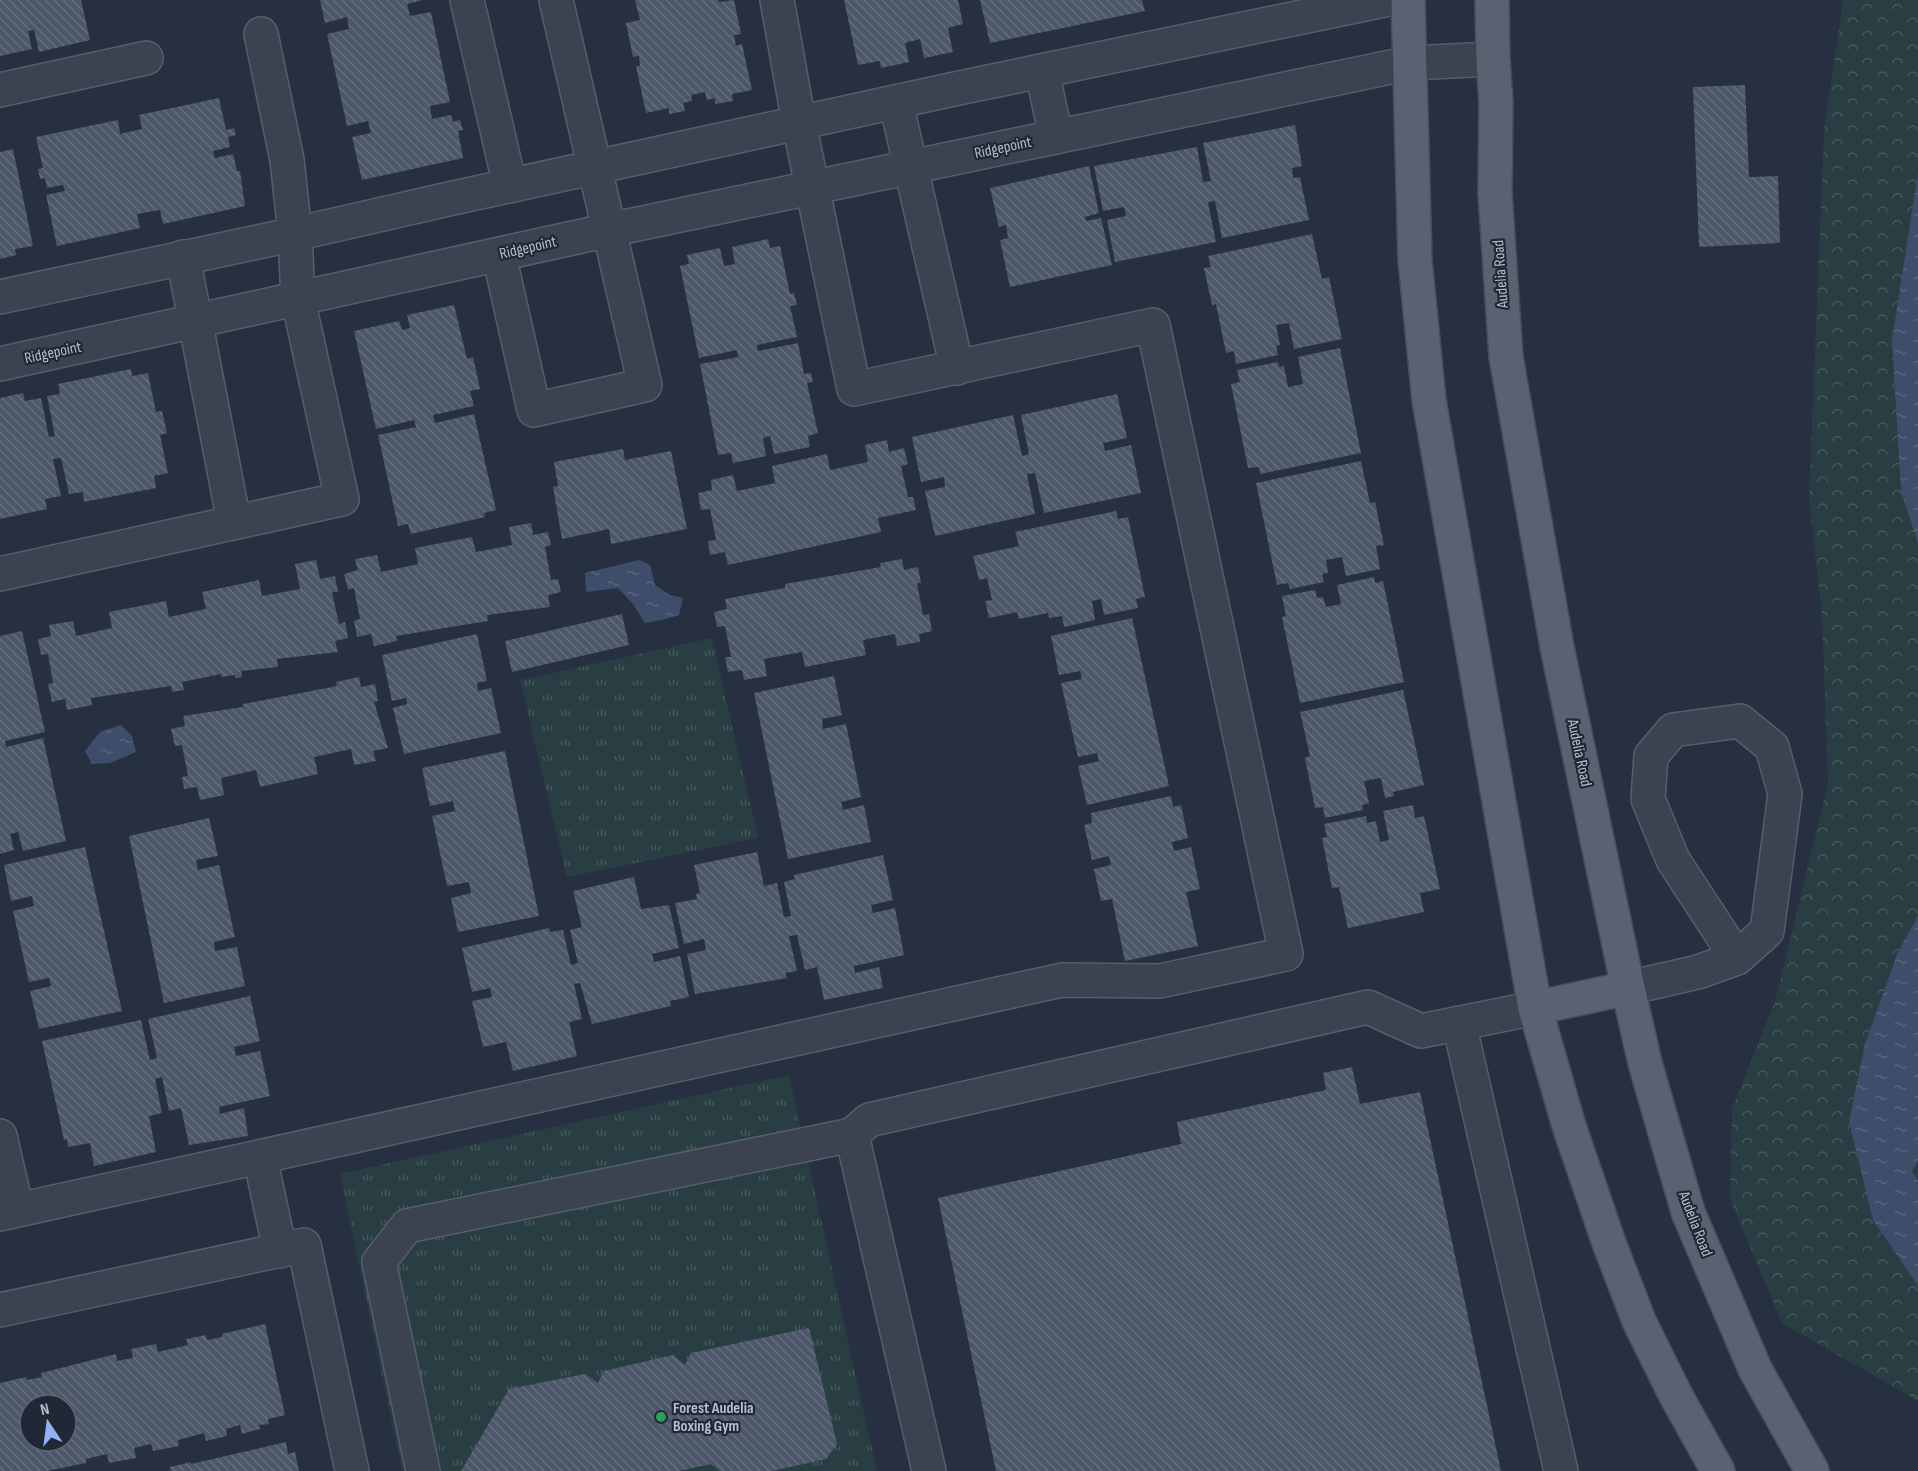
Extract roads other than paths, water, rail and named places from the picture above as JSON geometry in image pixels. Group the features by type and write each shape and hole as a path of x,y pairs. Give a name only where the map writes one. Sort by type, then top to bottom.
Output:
{"main road":[{"path":"1408,0 1415,260 1429,400 1535,1008 1569,1126 1609,1243 1639,1321 1718,1471"},
{"name":"Audelia Road","path":"1492,0 1492,59 1496,102 1495,193 1506,357 1557,647 1628,988 1645,1063 1688,1212 1755,1369 1812,1471"},
{"path":"1535,1008 1628,988"}],"street":[{"path":"467,0 510,186"},
{"path":"499,255 534,410 645,385 556,0"},
{"path":"0,1136 8,1212 1062,980 1160,981 1286,954 1153,325 854,389 799,123 777,0"},
{"path":"0,297 799,123 1384,0"},
{"path":"0,574 342,499 298,299 295,234 287,160 261,34"},
{"path":"0,90 146,58"},
{"name":"Ridgepoint","path":"0,364 609,230 1410,63 1492,59"},
{"path":"1042,71 1056,136"},
{"path":"896,103 957,368"},
{"path":"183,257 234,522"},
{"path":"1628,988 1698,972 1737,958 1767,931 1785,794 1772,747 1740,721 1673,730 1651,756 1648,799 1673,860 1737,958"},
{"path":"423,1471 379,1262 407,1226 852,1135 869,1120 1368,1007 1421,1031 1535,1008"},
{"path":"1459,1023 1561,1471"},
{"path":"852,1135 929,1471"},
{"path":"260,1157 280,1251"},
{"path":"0,1310 304,1245 352,1471"}],"water":[{"path":"1918,173 1918,543 1901,491 1892,340"},
{"path":"639,560 650,565 655,585 670,595 683,598 679,615 645,623 633,604 618,588 586,592 585,573"},
{"path":"121,725 132,736 136,752 110,763 92,764 85,751 100,732"},
{"path":"1918,916 1918,1161 1912,1171 1918,1181 1918,1286 1873,1220 1849,1122 1865,1044 1898,952"}],"place":[{"name":"Forest Audelia Boxing Gym","path":"661,1417"}]}
